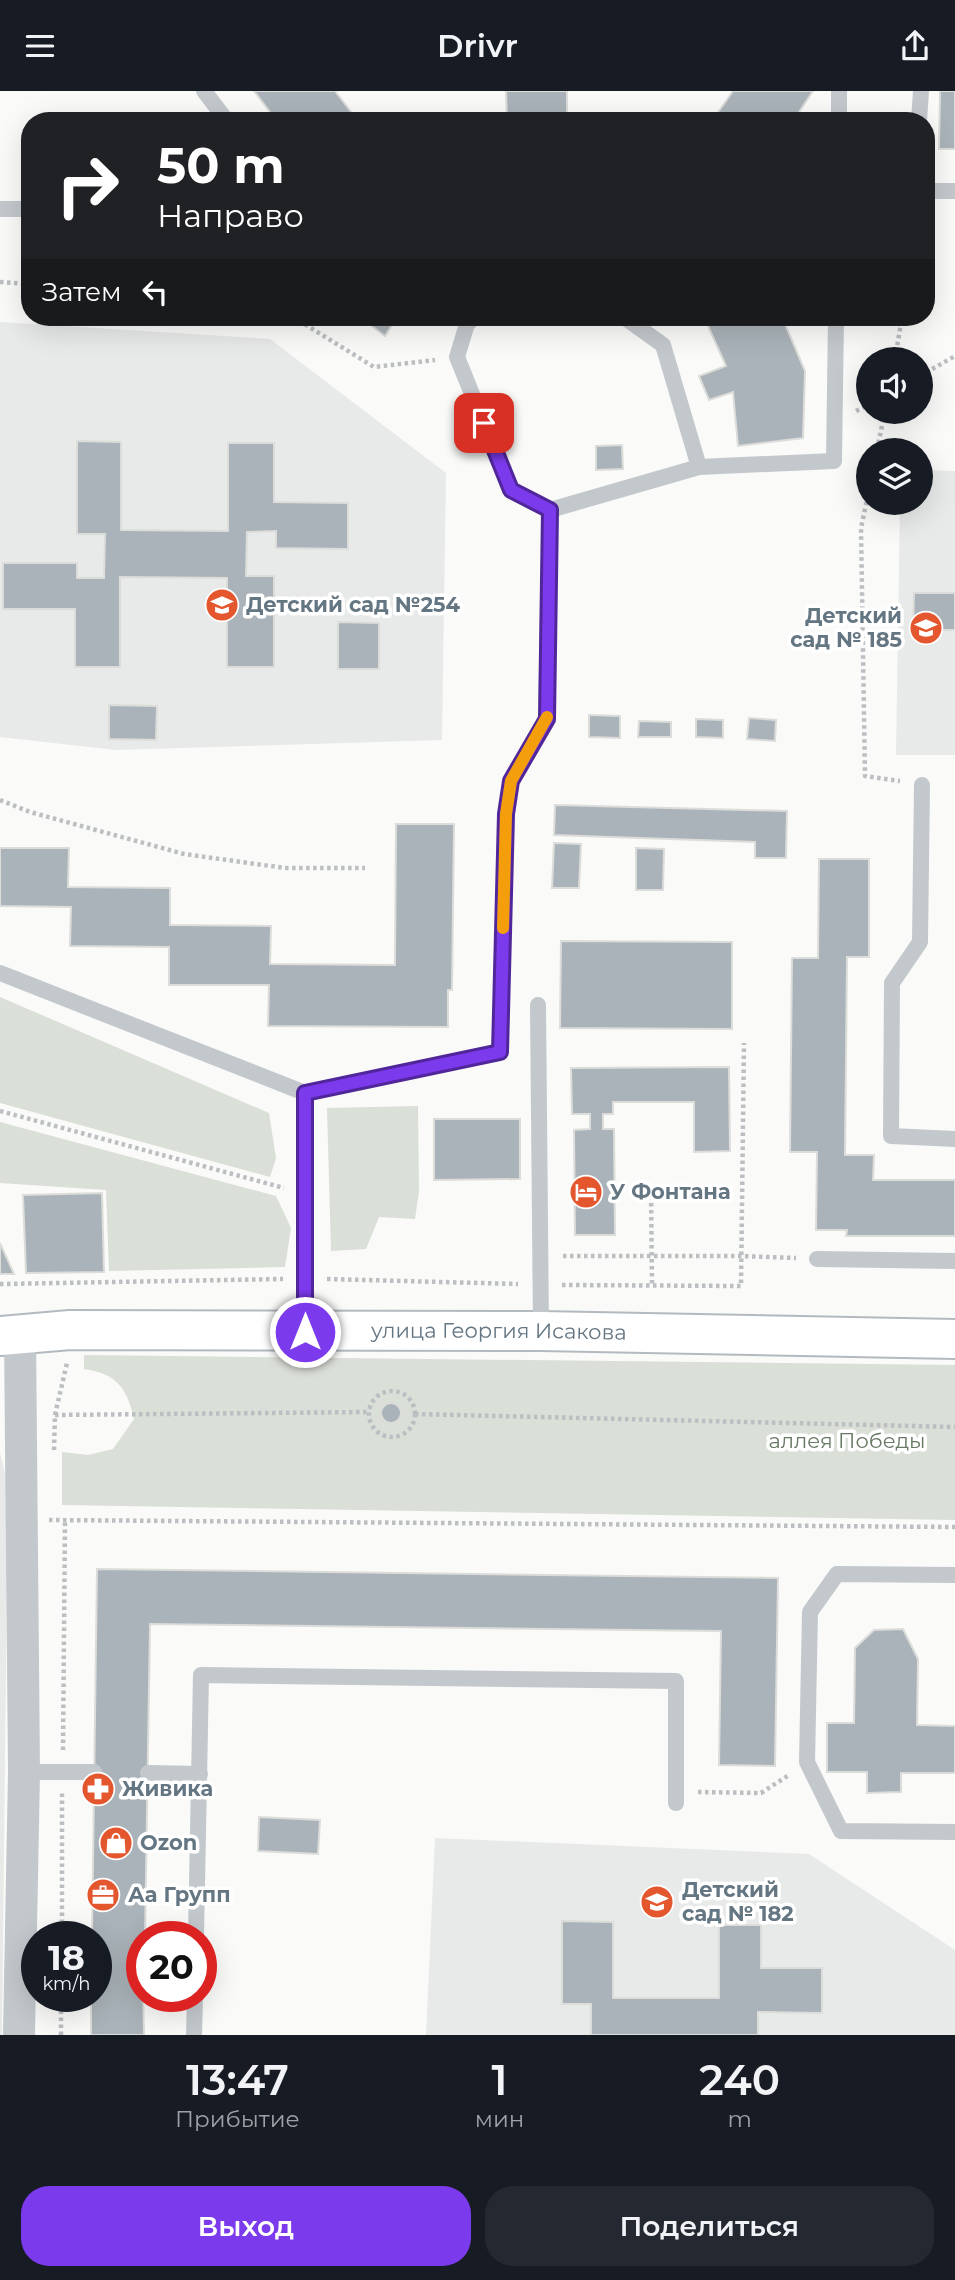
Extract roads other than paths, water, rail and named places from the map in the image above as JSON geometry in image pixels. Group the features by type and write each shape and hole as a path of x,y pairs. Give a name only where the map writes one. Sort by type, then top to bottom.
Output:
{"street":[{"name":"улица Георгия Исакова","path":"10,1335 70,1330 541,1331 955,1339"},
{"path":"10,1335 37,1519 10,1973 19,2035"}],"lane":[{"path":"204,91 220,112"},
{"path":"839,91 839,112"},
{"path":"920,112 921,91"},
{"path":"935,191 955,191"},
{"path":"0,209 21,209"},
{"path":"466,326 457,357 511,490 550,510 699,467 834,461 836,326"},
{"path":"637,326 663,345 699,467"},
{"path":"0,973 305,1093 500,1052 506,814 511,781 547,719 550,510"},
{"path":"922,785 920,941 892,983 891,1136 955,1139"},
{"path":"538,1005 541,1331"},
{"path":"305,1093 305,1332"},
{"path":"817,1259 955,1261"},
{"path":"955,1575 837,1574 810,1612 807,1762 841,1831 955,1832"},
{"path":"196,1921 201,1675 676,1681 676,1797"},
{"path":"24,1772 94,1772"},
{"path":"148,1773 200,1774"},
{"path":"194,2035 195,2012"}],"place":[{"name":"Детский сад №254","path":"222,605"},
{"name":"Детский сад № 185","path":"926,628"},
{"name":"У Фонтана","path":"586,1192"},
{"name":"Живика","path":"98,1789"},
{"name":"Ozon","path":"116,1843"},
{"name":"Аа Групп","path":"103,1895"},
{"name":"Детский сад № 182","path":"657,1902"}],"park label":[{"name":"аллея Победы","path":"847,1441"}]}
